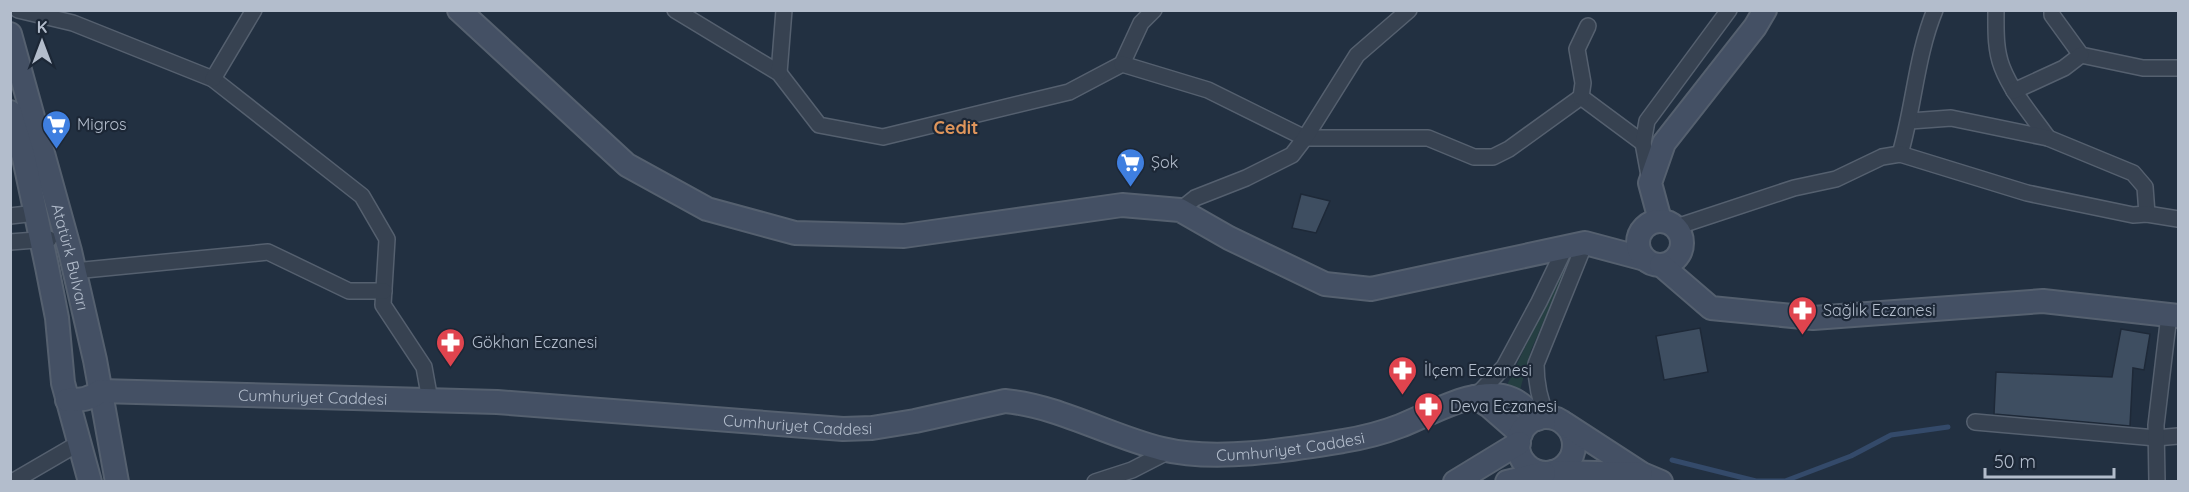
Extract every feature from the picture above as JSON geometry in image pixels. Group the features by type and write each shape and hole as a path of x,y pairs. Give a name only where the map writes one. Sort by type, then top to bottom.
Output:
{"main road":[{"path":"459,10 627,165 707,209 795,233 904,236 1122,205 1180,210 1229,238 1325,284 1371,289 1575,246 1653,262 1669,263 1677,258 1682,251 1681,234 1668,224 1650,183 1664,143 1755,27 1765,10"},
{"name":"Atatürk Bulvarı","path":"10,34 66,236 95,360 117,482"},
{"name":"Atatürk Bulvarı","path":"10,112 36,213 57,318 63,383 90,482"},
{"path":"1668,224 1651,222 1644,227 1639,234 1640,252 1711,308 1813,318 2043,301 2174,315"},
{"path":"61,362 73,359 95,360"},
{"path":"67,399 86,399 94,397 100,391"},
{"name":"Cumhuriyet Caddesi","path":"100,391 509,403 843,429 872,428 915,421 1005,401 1019,402 1046,410 1169,451 1202,455 1310,446 1356,439 1398,427 1459,400 1500,396 1511,398 1652,478"},
{"path":"1455,482 1520,438 1529,423 1549,420 1572,435 1573,453 1565,465 1549,472 1532,469 1520,456 1520,438 1476,397"},
{"name":"Cumhuriyet Caddesi","path":"1508,482 1549,472 1652,478"}],"street":[{"path":"18,10 73,23 213,79 362,196 387,239 383,305 424,367 430,400"},
{"path":"213,79 254,10"},
{"path":"675,10 779,73 819,125 884,136 1069,92 1122,64 1141,23 1154,10"},
{"path":"779,73 784,10"},
{"path":"1180,210 1195,198 1246,178 1292,155 1357,55 1409,10"},
{"path":"1650,183 1643,142 1647,121 1729,10"},
{"path":"1900,154 1910,121 1926,31 1935,10"},
{"path":"1996,10 1997,42 2001,65 2014,91 2048,138"},
{"path":"2052,10 2052,15 2081,55 2144,68 2178,68"},
{"path":"1122,64 1208,90 1305,138 1428,138 1474,157 1493,157 1509,149 1581,97 1583,83 1578,49 1588,26"},
{"path":"2014,91 2064,68 2081,55"},
{"path":"1581,97 1643,142"},
{"path":"1910,121 1951,118 2048,138 2133,173 2145,187 2147,214"},
{"path":"1668,224 1794,188 1836,179 1881,158 1900,154 2027,193 2133,215 2147,214 2178,219"},
{"path":"10,216 36,213"},
{"path":"10,242 41,241 66,236"},
{"path":"1476,397 1503,367 1539,302 1575,246"},
{"path":"1549,420 1540,401 1536,381 1536,364 1575,246"},
{"path":"74,271 268,252 349,291 384,291"},
{"path":"2157,482 2156,425 2174,315"},
{"path":"1975,423 2156,438 2178,436"},
{"path":"12,482 79,443"},
{"path":"1095,482 1132,470 1169,451"}],"green space":[{"path":"1567,259 1571,260 1531,350 1520,390 1507,385"}],"building":[{"path":"1301,194 1330,201 1316,233 1292,228"},
{"path":"1700,328 1708,372 1664,380 1656,336"},
{"path":"2121,329 2150,334 2144,370 2133,368 2130,426 1994,414 1996,372 2112,377"}],"waterway":[{"path":"1672,460 1756,481 1785,481 1851,456 1891,435 1948,427"}],"place":[{"name":"Migros","path":"56,150"},
{"name":"Şok","path":"1130,188"},
{"name":"Sağlık Eczanesi","path":"1802,336"},
{"name":"Gökhan Eczanesi","path":"451,368"},
{"name":"İlçem Eczanesi","path":"1403,396"},
{"name":"Deva Eczanesi","path":"1429,432"}],"district":[{"name":"Cedit","path":"956,128"}]}
